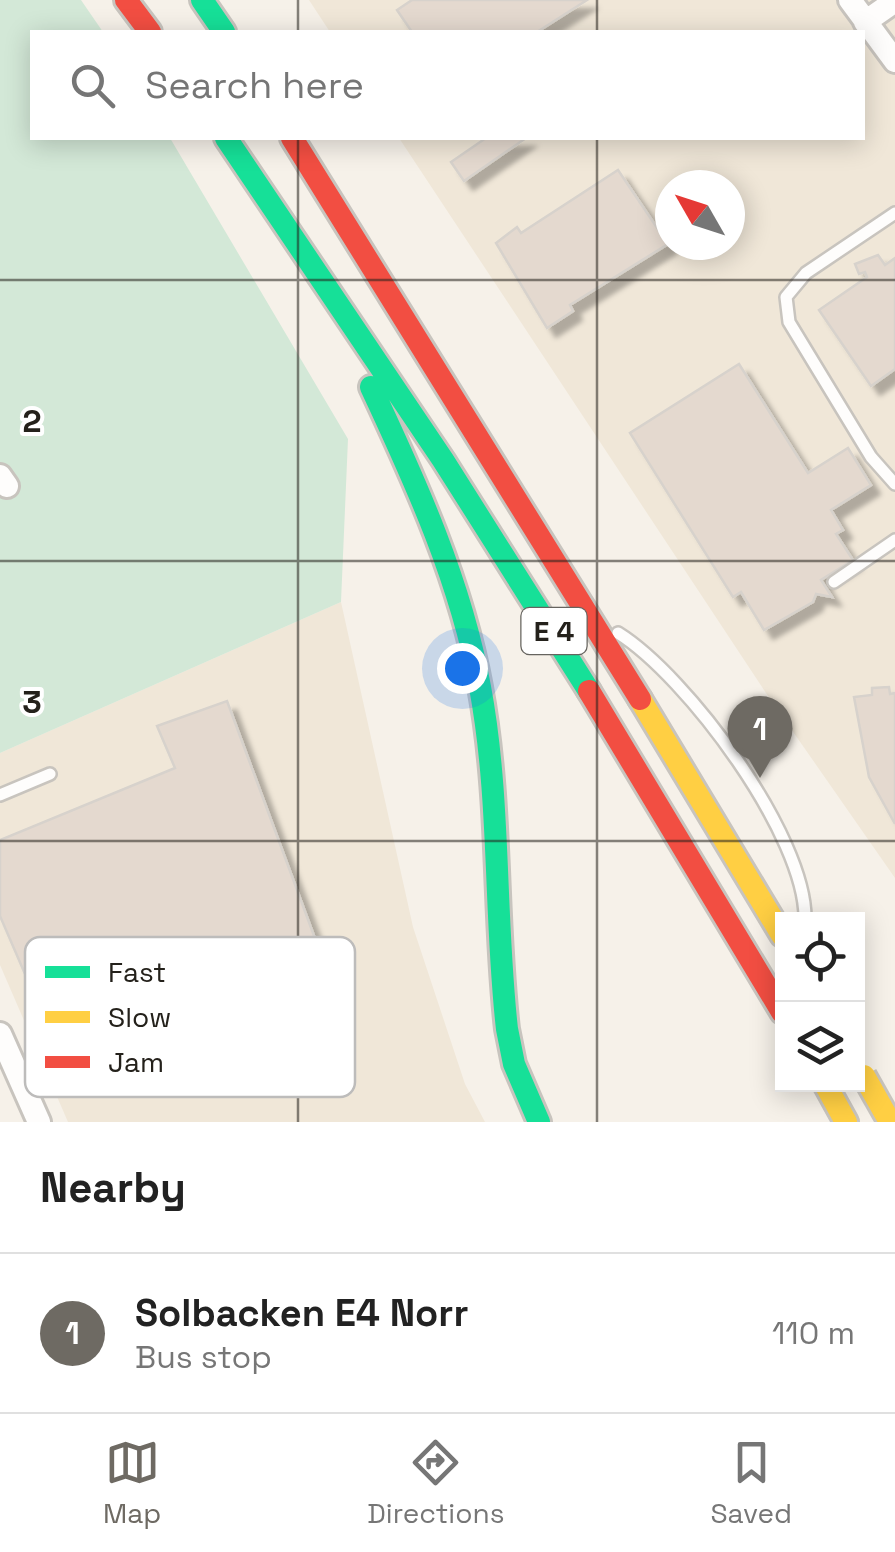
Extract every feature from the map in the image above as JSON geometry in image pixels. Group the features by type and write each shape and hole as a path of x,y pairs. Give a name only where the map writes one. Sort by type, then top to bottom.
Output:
{"highway":[{"path":"126,0 148,30"},
{"path":"202,0 223,30"},
{"name":"E 4","path":"227,140 311,260 568,654 776,1002"},
{"name":"E 4","path":"293,140 591,617 775,923"},
{"path":"311,260 443,545 470,636 487,729 507,1029 514,1064 539,1122"},
{"path":"865,1078 888,1122"},
{"path":"829,1092 846,1122"}],"street":[{"path":"850,0 895,61"},
{"path":"866,22 895,1"},
{"path":"0,1034 25,1090"},
{"path":"28,1097 39,1122"},
{"path":"888,1122 895,1115"}],"lane":[{"path":"895,212 806,273 786,297 789,322 872,458 895,484"},
{"path":"834,582 895,540"},
{"path":"591,617 636,644 721,738 780,835 793,866 803,912"},
{"path":"0,795 50,774"}],"shaded area":[{"path":"309,0 895,0 895,878 766,693 400,140 865,140 865,30 329,30"},
{"path":"341,602 413,927 465,1084 485,1122 68,1122 57,1097 355,1097 355,937 25,937 25,1023 0,965 0,753"}],"green space":[{"path":"0,0 81,0 102,30 30,30 30,140 171,140 348,439 341,602 0,753"}],"building":[{"path":"412,0 587,0 540,30 411,30 397,10"},
{"path":"483,140 523,140 464,181 451,162"},
{"path":"618,170 655,225 655,252 570,305 573,311 547,328 496,243 517,227 521,233"},
{"path":"878,255 885,265 895,258 895,369 871,386 819,310 867,277 865,272 859,274 855,264"},
{"path":"739,364 808,473 848,448 871,485 831,510 843,530 836,534 853,560 821,580 832,597 816,594 813,602 764,630 741,592 733,597 630,433"},
{"path":"889,687 890,694 895,693 895,824 869,777 854,697 872,695 872,688"},
{"path":"227,701 314,937 25,937 25,974 0,916 0,840 175,768 157,726"}],"traffic: fast":[{"path":"202,0 223,30"},
{"path":"227,140 443,460 589,691"},
{"path":"371,387 435,534 472,648 491,772 507,1029 514,1064 539,1122"}],"traffic: slow":[{"path":"640,699 775,923"},
{"path":"865,1078 890,1122"},
{"path":"829,1092 846,1122"}],"traffic: jam":[{"path":"126,0 148,30"},
{"path":"293,140 640,699"},
{"path":"589,691 776,1002"}],"place":[{"name":"Solbacken E4 Norr","path":"760,778"}]}
